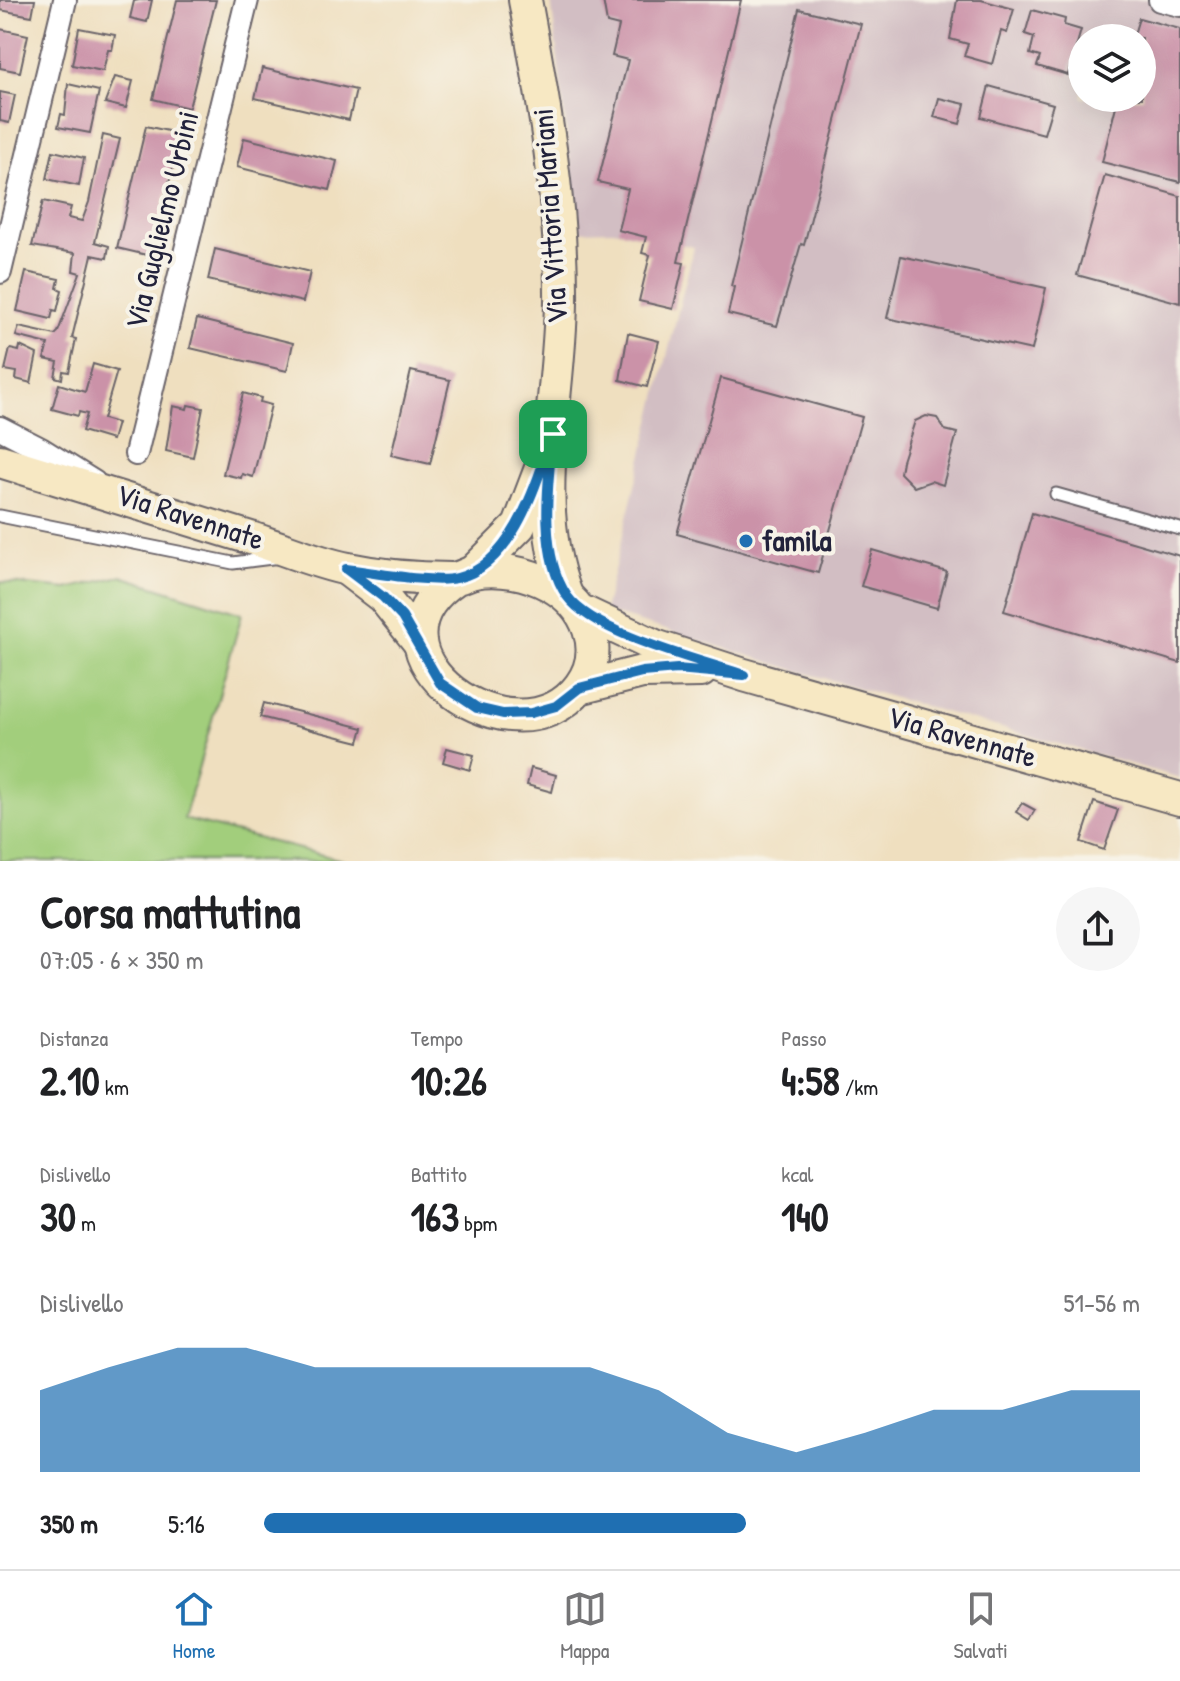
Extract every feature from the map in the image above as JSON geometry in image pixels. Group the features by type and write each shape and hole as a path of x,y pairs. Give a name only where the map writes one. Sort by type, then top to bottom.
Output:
{"main road":[{"name":"Via Vittoria Mariani","path":"525,0 551,163 561,298 547,518 553,555 575,604"},
{"name":"Via Vittoria Mariani","path":"464,576 519,526 553,434"},
{"path":"0,461 115,496"},
{"name":"Via Ravennate","path":"115,496 346,569 464,576"},
{"name":"Via Ravennate","path":"346,569 383,597 419,642"},
{"path":"523,574 575,604 591,635 593,653 579,688 556,706 531,713 503,714 477,708 440,683 419,642 426,607 438,591 464,576 523,574"},
{"name":"Via Ravennate","path":"575,604 655,646 744,675 1180,799"},
{"name":"Via Ravennate","path":"579,688 657,670 744,675"}],"street":[{"path":"0,272 65,0"},
{"name":"Via Guglielmo Urbini","path":"136,454 247,0"},
{"path":"1160,0 1180,5"},
{"name":"Via Ravennate","path":"0,428 41,449 115,496"}],"lane":[{"path":"1056,494 1180,529"},
{"path":"0,516 233,563 271,560 296,552"}],"shaded area":[{"path":"551,0 1180,0 1180,778 802,672 604,611 694,247 613,230 578,231"}],"green space":[{"path":"121,576 242,614 184,819 346,861 0,861 0,582 67,589"}],"building":[{"path":"0,0 35,0 32,16 0,10"},
{"path":"152,0 147,22 130,18 134,1"},
{"path":"177,0 216,0 189,108 153,99"},
{"path":"603,0 741,0 678,262 684,263 673,309 639,301 650,255 642,253 646,237 618,230 628,189 598,182 628,60 612,56 619,26 607,23"},
{"path":"957,0 981,0 1014,9 1007,33 1001,31 992,64 964,56 968,44 950,39"},
{"path":"799,9 861,24 804,245 801,244 777,326 728,314 734,287 731,286"},
{"path":"1032,10 1065,19 1064,25 1068,26 1068,75 1037,66 1040,57 1030,54 1034,37 1025,34"},
{"path":"1139,18 1180,29 1180,182 1102,162 1114,112 1156,112 1156,24 1137,24"},
{"path":"79,28 115,35 103,71 72,65"},
{"path":"0,29 28,35 20,72 0,68"},
{"path":"262,68 356,90 349,120 255,98"},
{"path":"115,77 133,81 126,108 105,103"},
{"path":"68,84 99,91 90,133 58,127 61,114 65,115"},
{"path":"989,86 1053,104 1044,134 981,117"},
{"path":"0,92 15,95 9,123 0,121"},
{"path":"939,98 965,104 960,124 934,117"},
{"path":"146,126 181,134 151,256 117,248"},
{"path":"103,135 120,139 95,242 109,246 107,258 92,255 72,338 76,339 69,372 63,371 62,379 55,377 58,362 44,359 48,344 16,336 19,327 55,335 58,332 80,273 73,271 75,253 32,246 43,201 71,207 68,218 82,221"},
{"path":"244,138 337,161 330,190 237,167"},
{"path":"53,151 84,158 79,186 47,179"},
{"path":"1105,175 1180,196 1180,303 1077,275"},
{"path":"215,249 310,272 303,302 208,280"},
{"path":"901,256 1046,288 1032,350 887,318"},
{"path":"26,272 59,279 57,288 62,290 57,311 53,310 51,319 17,311"},
{"path":"197,319 293,343 287,371 190,348"},
{"path":"628,333 659,341 647,387 620,380"},
{"path":"20,346 37,354 31,383 16,379 17,372 5,370 10,349 19,351"},
{"path":"93,364 117,371 103,419 117,423 112,440 82,431 87,414 79,412 78,416 52,409 59,384 85,392"},
{"path":"411,371 450,380 430,464 391,455"},
{"path":"721,378 862,417 818,573 677,534"},
{"path":"243,393 261,398 260,402 271,405 253,477 242,474 241,478 223,474"},
{"path":"188,405 203,408 193,457 166,451 173,406 187,409"},
{"path":"926,416 937,418 945,430 957,433 943,485 931,481 914,487 900,473 902,461 915,421"},
{"path":"1032,513 1180,556 1180,663 1004,611"},
{"path":"872,550 947,572 937,608 861,586"},
{"path":"264,703 363,728 359,742 260,717"},
{"path":"447,748 474,755 470,770 443,762"},
{"path":"531,768 556,775 552,792 527,785"},
{"path":"1094,802 1118,810 1104,850 1081,842"},
{"path":"1022,803 1035,810 1029,820 1016,812"}],"place":[{"name":"famila","path":"746,541"}],"route":[{"path":"553,434 547,518 553,555 566,595 583,612 616,630 744,675 677,669 642,672 579,688 556,706 531,713 503,714 477,708 457,698 440,683 402,617 383,597 346,569 455,579 473,572 519,526 553,434"}]}
